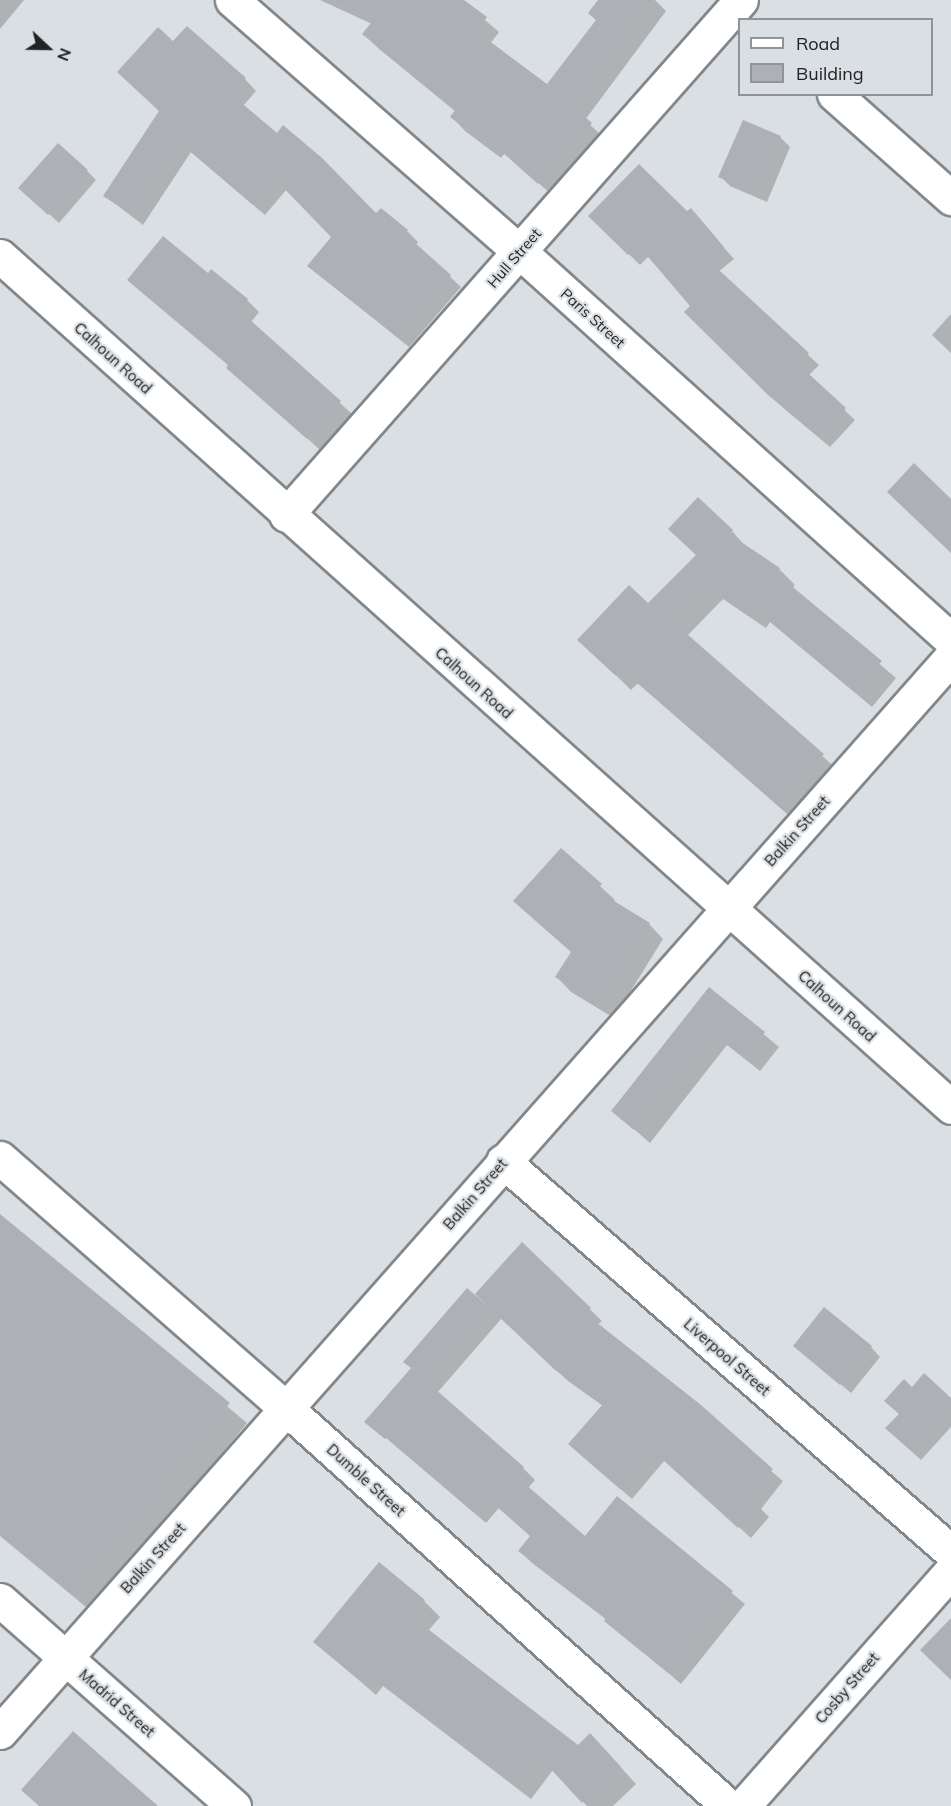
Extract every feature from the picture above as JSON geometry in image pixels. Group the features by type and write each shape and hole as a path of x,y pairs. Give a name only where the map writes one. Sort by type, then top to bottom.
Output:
{"street":[{"name":"Paris Street","path":"232,0 519,252 951,640"},
{"name":"Hull Street","path":"286,515 739,7"},
{"path":"836,96 951,198"},
{"name":"Calhoun Road","path":"0,256 286,515 951,1107"},
{"name":"Balkin Street","path":"0,1732 951,657"},
{"name":"Dumble Street","path":"0,1158 287,1409 728,1806"},
{"name":"Liverpool Street","path":"503,1161 951,1552"},
{"name":"Cosby Street","path":"743,1806 951,1571"},
{"name":"Madrid Street","path":"0,1600 234,1806"}],"building":[{"path":"333,0 464,0 487,17 476,31 547,84 596,20 588,13 598,0 650,0 572,106 592,123 538,184 490,141 487,145 450,117 455,110 362,34 375,18"},
{"path":"187,26 246,78 232,95 277,133 283,125 322,158 376,213 381,208 408,230 405,234 451,275 397,337 307,266 331,237 275,179 253,205 179,142 131,214 103,196 159,111 117,72 158,27 173,41"},
{"path":"743,120 781,136 757,193 718,177"},
{"path":"58,143 88,170 48,215 18,188"},
{"path":"639,164 687,211 691,208 724,247 708,260 809,353 798,364 846,408 819,437 768,395 684,312 690,306 638,245 628,255 588,216"},
{"path":"163,236 208,273 211,269 248,299 239,310 341,401 307,439 226,368 228,365 127,280"},
{"path":"914,463 951,499 951,553 887,492"},
{"path":"698,497 733,530 729,534 780,568 777,574 882,661 856,692 754,608 750,614 706,585 671,620 824,754 779,806 621,669 615,675 577,640 629,585 648,603 696,555 668,529"},
{"path":"561,848 602,884 596,890 650,923 599,1005 555,977 571,952 513,901"},
{"path":"709,987 765,1032 745,1058 711,1031 634,1130 611,1111"},
{"path":"0,1214 230,1403 73,1594 0,1534"},
{"path":"522,1242 591,1308 586,1314 701,1405 773,1469 750,1497 759,1504 738,1528 652,1450 620,1489 568,1444 603,1404 555,1370 475,1294"},
{"path":"467,1288 489,1307 425,1380 524,1467 516,1476 585,1536 617,1496 733,1591 668,1673 604,1621 606,1618 518,1551 530,1536 486,1497 473,1512 387,1437 385,1439 364,1422 411,1368 403,1362"},
{"path":"824,1307 872,1346 840,1385 793,1346"},
{"path":"924,1373 951,1398 951,1407 911,1451 885,1428 899,1414 884,1401 904,1379 912,1387"},
{"path":"379,1562 425,1600 411,1616 578,1745 590,1733 621,1767 582,1803 537,1754 514,1784 366,1671 359,1680 313,1642"},
{"path":"951,1618 951,1680 920,1650"},
{"path":"73,1731 158,1806 39,1806 21,1790"}]}
